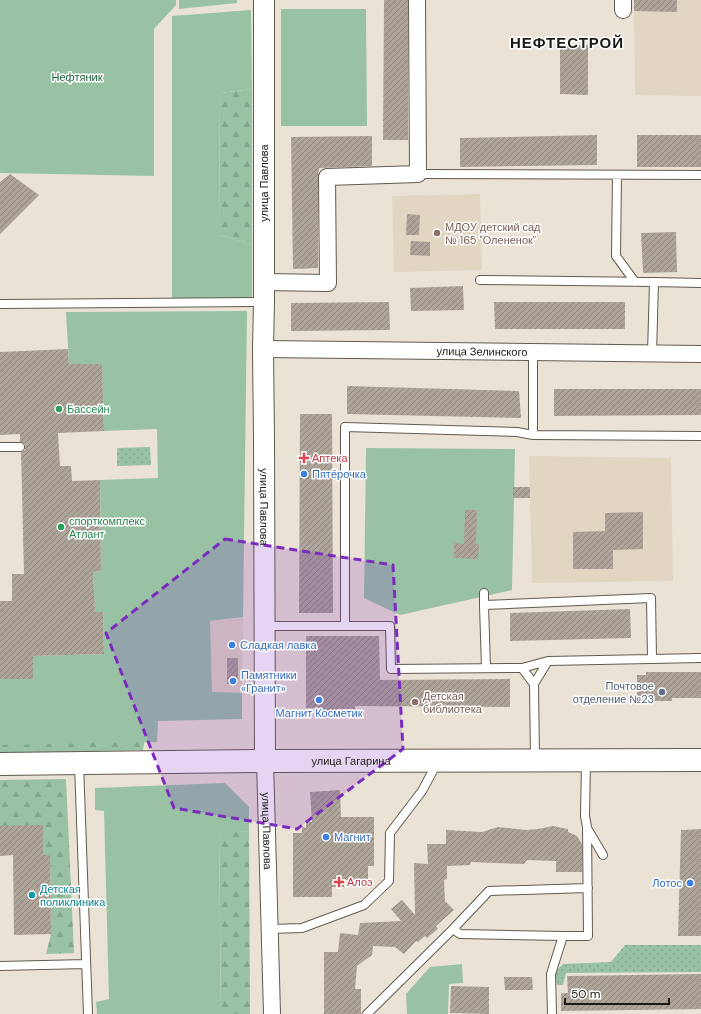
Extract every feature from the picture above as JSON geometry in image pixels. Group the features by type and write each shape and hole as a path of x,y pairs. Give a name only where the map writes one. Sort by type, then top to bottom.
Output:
{"main road":[{"name":"улица Гагарина","path":"0,764 265,761 701,760"}],"street":[{"name":"улица Павлова","path":"264,0 264,302 262,349 264,439 265,761 272,1014"},
{"path":"264,282 328,283 327,177 418,174 417,0"},
{"name":"улица Зелинского","path":"262,349 701,354"}],"lane":[{"path":"418,174 701,175"},
{"path":"617,174 616,256 635,282"},
{"path":"480,280 701,283"},
{"path":"652,354 654,282"},
{"path":"0,304 264,302"},
{"path":"533,352 533,434"},
{"path":"346,626 345,427 517,432 533,434 701,436"},
{"path":"0,447 20,447"},
{"path":"484,593 486,668"},
{"path":"484,605 651,598 652,658"},
{"path":"264,626 390,626 391,669 522,668 548,661 701,658"},
{"path":"535,760 534,684 548,661"},
{"path":"522,668 534,684"},
{"path":"270,929 302,928 364,905 389,881 390,833 422,791 438,761"},
{"path":"453,929 460,934 588,936 587,827 585,816 586,761"},
{"path":"79,763 88,1014"},
{"path":"587,827 603,855"},
{"path":"367,1014 453,929 489,890 588,888"},
{"path":"552,1014 551,974 563,936"},
{"path":"0,966 86,964"}],"highlighted area":[{"path":"225,539 393,565 403,749 297,829 174,808 106,633"}],"shaded area":[{"path":"634,0 701,0 701,96 635,95"},
{"name":"МДОУ детский сад № 165 \"Олененок\"","path":"480,194 482,270 394,272 392,196"},
{"path":"529,456 671,458 673,581 532,583"},
{"path":"243,617 242,693 212,693 210,621"}],"green space":[{"name":"Нефтяник","path":"0,0 176,0 176,5 154,29 154,176 0,173"},
{"path":"179,0 237,0 237,3 179,9"},
{"path":"281,9 366,9 367,126 281,126"},
{"path":"251,10 252,89 220,93 219,235 252,244 252,302 172,302 172,16"},
{"path":"252,89 252,244 219,235 220,93"},
{"path":"247,311 243,617 210,621 212,692 242,693 242,719 158,721 157,742 0,745 0,679 33,678 33,656 104,654 103,612 95,612 93,572 101,571 100,480 158,478 157,429 104,431 102,364 69,364 66,312"},
{"path":"150,447 151,465 117,466 117,448"},
{"path":"366,448 515,449 512,590 400,615 364,598"},
{"path":"145,737 143,750 0,753 0,743"},
{"path":"66,779 74,953 46,954 51,934 50,855 43,855 43,826 0,826 0,780"},
{"path":"225,783 249,807 249,832 219,831 221,1014 97,1014 96,1002 109,999 104,811 95,810 95,788"},
{"path":"219,830 249,832 250,1014 221,1014"},
{"path":"625,945 701,945 701,972 566,973 563,985 557,985 555,972 563,964 611,962"},
{"path":"462,964 463,983 449,984 448,1014 407,1014 406,994 430,967"}],"building":[{"path":"384,0 408,0 408,140 383,140"},
{"path":"634,0 677,0 677,12 634,11"},
{"path":"560,45 588,45 588,95 560,94"},
{"path":"597,135 597,165 460,167 460,138"},
{"path":"637,135 701,135 701,167 637,167"},
{"path":"372,136 372,166 319,168 318,268 293,269 291,137"},
{"path":"10,174 39,195 0,234 0,182"},
{"path":"407,214 420,215 419,235 406,235"},
{"path":"676,232 677,272 643,273 641,233"},
{"path":"411,241 430,242 430,256 410,255"},
{"path":"463,286 464,310 411,311 410,288"},
{"path":"389,302 390,330 291,331 291,303"},
{"path":"494,302 625,302 625,329 495,329"},
{"name":"спорткомплекс Атлант","path":"68,349 69,364 102,364 104,431 58,433 60,466 71,466 72,481 100,480 101,571 93,572 95,612 103,612 104,654 33,656 33,679 0,679 0,601 12,601 12,574 24,574 21,452 25,450 25,444 20,442 20,434 0,435 0,352"},
{"path":"347,386 519,391 521,418 347,414"},
{"path":"554,389 701,389 701,415 554,416"},
{"path":"300,414 332,414 333,613 299,613"},
{"path":"513,487 530,487 530,498 513,498"},
{"path":"465,510 477,510 476,544 479,544 478,559 454,558 454,543 464,544"},
{"path":"643,512 643,549 613,550 613,569 573,569 573,532 605,531 605,513"},
{"path":"630,609 631,638 510,641 510,613"},
{"path":"306,636 379,636 380,680 510,679 510,707 355,706 355,709 337,709 337,714 318,715 318,708 306,708"},
{"path":"227,658 238,658 238,684 227,684"},
{"path":"646,672 701,672 701,698 672,698 672,701 637,701 637,675 646,675"},
{"path":"340,790 341,817 374,817 374,866 368,866 368,880 344,880 344,887 332,887 332,897 293,897 293,833 302,833 302,827 306,828 306,822 312,822 310,792"},
{"name":"Детская поликлиника","path":"43,825 43,855 50,855 51,934 14,935 13,855 0,856 0,826"},
{"path":"553,826 568,829 568,832 577,836 582,844 582,872 556,872 556,861 527,860 524,864 471,862 470,865 447,866 447,879 444,880 445,901 454,910 436,926 438,929 427,938 425,936 418,942 416,941 404,954 395,947 373,946 372,955 357,966 355,989 361,989 361,1014 324,1014 324,952 338,952 340,933 358,935 360,923 401,921 391,909 402,900 415,915 414,863 428,864 427,844 446,844 446,830 482,832 498,827 526,830"},
{"name":"Лотос","path":"701,829 701,936 678,936 681,830"},
{"path":"701,974 701,1009 561,1011 561,993 568,993 567,976"},
{"path":"504,977 532,977 533,990 505,990"},
{"path":"451,986 489,987 489,1014 450,1013"}],"place":[{"name":"МДОУ детский сад № 165 \"Олененок\"","path":"437,233"},
{"name":"Бассейн","path":"59,409"},
{"name":"Аптека","path":"304,458"},
{"name":"Пятёрочка","path":"304,474"},
{"name":"спорткомплекс Атлант","path":"61,527"},
{"name":"Сладкая лавка","path":"232,645"},
{"name":"Памятники «Гранит»","path":"233,681"},
{"name":"Почтовое отделение №23","path":"662,692"},
{"name":"Магнит Косметик","path":"319,700"},
{"name":"Детская библиотека","path":"415,702"},
{"name":"Магнит","path":"326,837"},
{"name":"Алоэ","path":"339,882"},
{"name":"Лотос","path":"690,883"},
{"name":"Детская поликлиника","path":"32,895"}],"district":[{"name":"НЕФТЕСТРОЙ","path":"567,43"}]}
